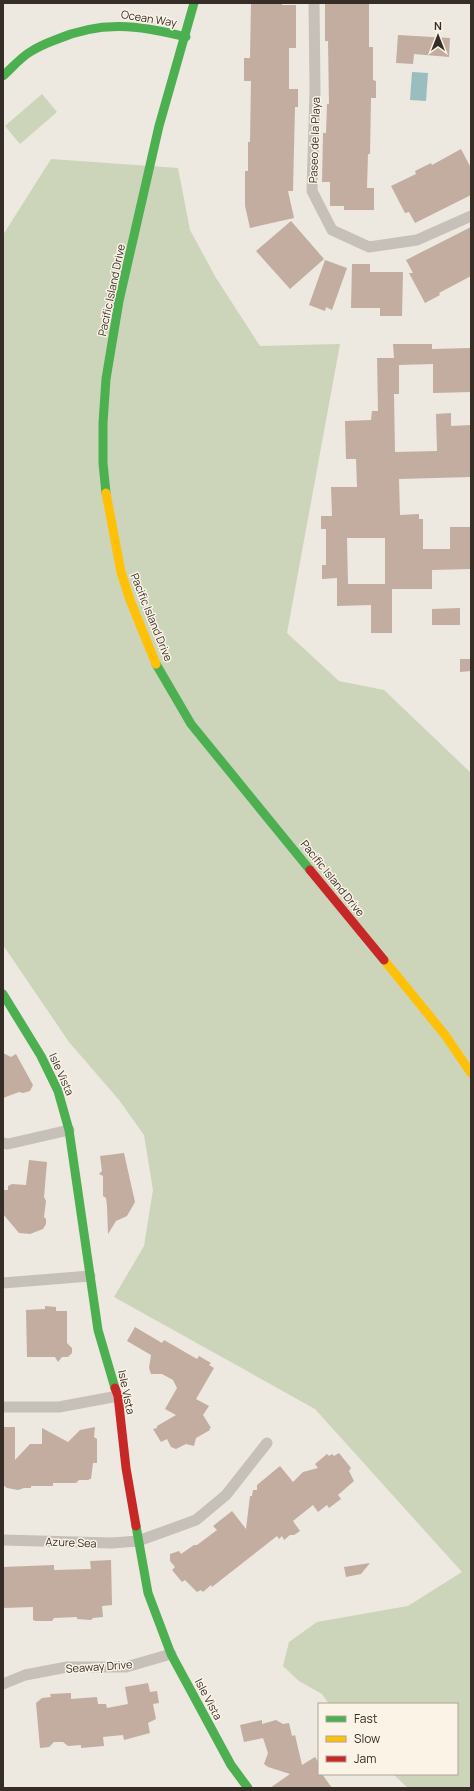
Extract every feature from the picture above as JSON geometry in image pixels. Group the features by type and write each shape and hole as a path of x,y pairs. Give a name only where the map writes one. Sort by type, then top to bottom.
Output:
{"main road":[{"name":"Pacific Island Drive","path":"194,3 186,37 159,126 119,301 106,379 103,423 103,463 106,496 121,572 130,600 156,664 191,724 445,1035 471,1073"},
{"name":"Ocean Way","path":"3,76 30,52 64,35 94,26 125,25 158,30 186,37"},
{"name":"Isle Vista","path":"3,994 41,1056 58,1091 69,1130 98,1330 118,1396 126,1468 148,1593 171,1654 231,1765 248,1788"}],"street":[{"name":"Paseo de la Playa","path":"314,3 315,91 312,191 332,230 369,247 417,240 471,216"},
{"path":"3,1143 8,1144 69,1130"},
{"path":"3,1283 90,1276"},
{"path":"3,1407 59,1407 118,1396"},
{"name":"Azure Sea","path":"3,1540 112,1543 138,1541 196,1520 226,1495 267,1443"},
{"name":"Seaway Drive","path":"3,1684 25,1675 67,1667 126,1666 171,1654"}],"green space":[{"path":"42,94 57,112 20,144 5,126"},
{"path":"51,159 178,168 190,230 216,278 260,346 340,344 287,633 339,681 384,690 471,773 471,1788 408,1788 394,1775 458,1775 458,1703 328,1703 322,1694 299,1681 283,1666 289,1642 317,1622 408,1606 462,1572 315,1409 114,1297 144,1246 153,1190 144,1135 119,1100 69,1042 3,945 3,235"}],"water":[{"path":"412,72 428,73 426,101 410,100"}],"building":[{"path":"251,3 282,3 282,5 296,5 296,48 289,48 289,89 298,89 298,107 295,107 293,191 288,191 294,218 250,228 245,206 245,171 248,171 248,142 250,142 251,81 244,81 244,58 250,58"},
{"path":"325,3 369,3 369,47 373,47 373,80 376,81 376,98 371,98 370,154 368,154 367,188 374,188 374,210 344,210 344,206 330,206 330,182 322,182 323,133 326,133 327,104 329,104 328,41 325,41"},
{"path":"398,35 450,38 449,57 414,54 413,64 396,63"},
{"path":"461,149 471,168 471,195 415,223 409,212 405,213 391,186 416,174 415,171 431,163 432,165"},
{"path":"291,221 324,259 290,289 256,251"},
{"path":"471,227 471,276 439,293 440,295 425,303 409,273 413,273 406,260"},
{"path":"325,260 347,268 332,310 326,307 325,311 309,305"},
{"path":"352,264 370,264 370,272 403,272 402,316 380,316 380,308 351,308"},
{"path":"393,344 432,344 432,349 471,348 471,392 433,393 433,364 399,365 399,394 394,394 395,452 437,451 436,414 451,413 451,426 471,425 471,477 399,479 400,515 419,514 419,519 423,519 423,549 450,549 450,527 471,527 471,569 432,570 432,589 392,589 392,633 371,633 371,605 337,606 337,578 322,579 322,565 326,565 326,529 321,529 321,516 332,516 331,487 357,487 356,459 346,459 345,421 371,420 372,411 378,411 377,358 394,358","holes":["347,538 385,538 385,584 348,584"]},
{"path":"460,608 460,625 432,625 432,609"},
{"path":"460,659 471,659 471,671 460,672"},
{"path":"3,1053 11,1057 16,1054 33,1085 30,1091 23,1093 19,1092 3,1098"},
{"path":"124,1153 135,1202 127,1216 116,1221 108,1234 106,1198 103,1196 103,1176 99,1174 102,1171 100,1156"},
{"path":"29,1160 47,1162 44,1197 46,1201 44,1217 46,1219 46,1224 43,1229 30,1234 19,1233 3,1214 3,1190 8,1190 8,1186 12,1184 26,1185"},
{"path":"45,1306 56,1307 56,1311 67,1311 67,1343 72,1348 72,1353 68,1357 62,1357 58,1362 55,1357 27,1357 26,1310 45,1309"},
{"path":"135,1327 162,1343 164,1340 197,1359 199,1356 211,1363 209,1365 214,1368 196,1399 209,1406 203,1415 211,1428 196,1438 194,1446 186,1444 176,1449 171,1447 167,1439 161,1442 153,1429 157,1428 157,1426 176,1415 165,1409 177,1388 173,1380 162,1374 151,1374 149,1368 151,1355 127,1341"},
{"path":"3,1427 15,1427 15,1460 30,1444 42,1444 42,1428 68,1442 80,1430 95,1427 94,1437 97,1439 97,1463 93,1463 91,1479 79,1480 76,1483 53,1483 53,1486 31,1486 31,1488 18,1490 7,1488 3,1485"},
{"path":"339,1453 351,1468 349,1471 354,1481 338,1495 341,1499 329,1508 327,1505 318,1512 313,1505 293,1521 300,1531 294,1535 290,1535 284,1540 282,1536 279,1539 277,1536 212,1587 211,1585 203,1592 201,1590 197,1592 185,1580 182,1582 172,1570 175,1567 170,1561 170,1554 179,1551 181,1554 194,1545 197,1545 217,1530 213,1526 232,1511 246,1529 250,1496 252,1496 253,1490 257,1490 257,1485 280,1466 293,1482 303,1472 318,1468 315,1464 327,1454 329,1456 332,1454 334,1456"},
{"path":"111,1560 112,1605 102,1606 103,1617 93,1618 91,1620 77,1619 77,1617 54,1618 52,1621 36,1621 33,1620 33,1607 3,1608 3,1567 54,1565 54,1570 91,1569 90,1561"},
{"path":"370,1563 361,1574 346,1577 344,1567"},
{"path":"148,1683 150,1692 157,1691 159,1703 153,1704 156,1719 148,1723 150,1733 124,1740 123,1735 103,1737 104,1746 81,1748 81,1745 68,1746 63,1742 54,1742 49,1747 40,1748 36,1703 42,1698 51,1697 50,1694 71,1693 71,1699 97,1697 98,1704 106,1704 107,1708 128,1704 125,1687"},
{"path":"262,1720 262,1724 276,1720 283,1724 289,1723 292,1736 295,1735 302,1765 315,1757 318,1762 318,1775 323,1775 332,1788 270,1788 290,1774 268,1767 264,1764 268,1753 263,1738 244,1742 240,1725"}],"traffic: fast":[{"path":"106,493 103,463 103,423 106,379 119,301 159,126 194,3"},
{"path":"3,76 23,57 36,48 88,29 120,26 136,27 186,37"},
{"path":"156,664 191,724 310,870"},
{"path":"3,994 41,1056 58,1091 69,1130 98,1330 115,1388"},
{"path":"136,1526 148,1593 171,1654 231,1765 248,1788"}],"traffic: slow":[{"path":"106,493 121,572 130,600 156,664"},
{"path":"384,960 445,1035 471,1073"}],"traffic: jam":[{"path":"310,870 384,960"},
{"path":"115,1388 118,1396 126,1468 136,1526"}]}
